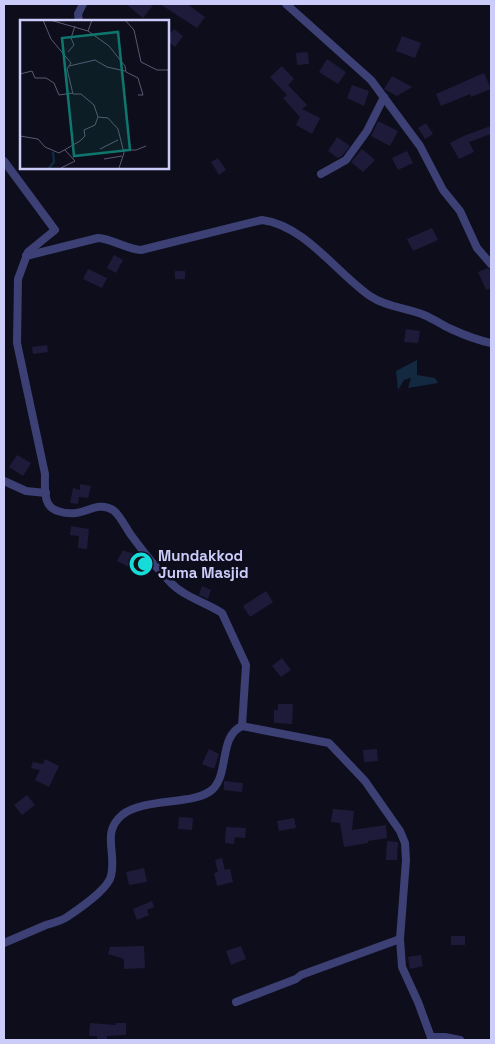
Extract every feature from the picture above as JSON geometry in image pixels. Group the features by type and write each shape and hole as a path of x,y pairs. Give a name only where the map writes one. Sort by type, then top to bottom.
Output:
{"street":[{"path":"79,20 78,14 83,4"},
{"path":"286,4 371,80 420,146 443,190 460,210 477,248 491,264"},
{"path":"321,174 346,160 367,131 384,97"},
{"path":"4,161 55,230 28,252 18,279 17,343 45,474 48,504 55,510 64,513 77,513 91,508 102,507 114,510 132,536 170,583 190,597 222,613 246,665 242,726"},
{"path":"26,256 98,238 141,250 262,220 275,222 302,237 371,297 386,304 426,315 451,329 480,341 491,343"},
{"path":"4,481 26,491 46,493"},
{"path":"4,943 66,917 100,892 111,878 113,861 110,835 112,825 134,807 199,796 212,790 219,778 228,745 234,732 242,726 329,743 365,781 400,831 405,843 400,939 402,966 432,1038 445,1037 460,1040"},
{"path":"236,1002 296,979 301,975 400,939"}],"water":[{"path":"417,360 417,375 435,378 438,383 408,388 411,378 404,380 398,390 396,371"}],"building":[{"path":"126,4 154,4 143,18"},
{"path":"160,4 187,4 205,17 197,28"},
{"path":"174,29 183,36 175,47 169,42 169,35"},
{"path":"402,36 421,43 415,58 396,51"},
{"path":"308,52 309,64 297,65 296,53"},
{"path":"327,59 346,72 338,84 319,72"},
{"path":"282,66 294,79 288,85 307,105 302,109 320,118 312,134 296,125 300,117 283,98 287,95 270,77"},
{"path":"484,73 491,89 471,97 470,94 441,106 436,94"},
{"path":"392,76 412,87 397,96 384,89"},
{"path":"352,85 369,91 364,106 347,98"},
{"path":"378,121 398,131 390,146 371,136"},
{"path":"426,123 433,134 425,139 418,128"},
{"path":"491,126 491,134 469,142 474,152 459,159 450,143"},
{"path":"337,137 350,146 338,158 328,151"},
{"path":"362,149 375,160 363,172 351,162"},
{"path":"407,151 413,163 398,170 392,158"},
{"path":"218,158 226,170 219,175 211,162"},
{"path":"432,228 438,240 413,251 407,239"},
{"path":"114,255 123,260 116,273 107,268"},
{"path":"488,268 491,272 491,288 486,290 478,272"},
{"path":"88,269 107,278 102,288 83,279"},
{"path":"175,271 185,271 185,279 175,279"},
{"path":"406,329 420,331 418,343 404,342"},
{"path":"47,345 48,352 33,354 32,347"},
{"path":"17,455 31,463 23,476 9,467"},
{"path":"80,484 91,486 88,498 79,497 78,504 70,503 73,488 80,490"},
{"path":"71,526 89,529 87,549 78,548 79,536 70,535"},
{"path":"123,550 140,557 151,569 147,576 117,561"},
{"path":"202,586 211,590 208,599 199,595"},
{"path":"266,591 273,602 250,617 243,606"},
{"path":"282,658 291,670 281,677 272,666"},
{"path":"278,704 293,704 292,724 274,723 274,710 278,710"},
{"path":"209,749 219,754 214,769 202,764"},
{"path":"377,749 378,761 364,762 363,750"},
{"path":"45,759 59,766 49,787 35,780 40,770 31,768 33,762 43,764"},
{"path":"224,781 243,783 242,792 224,790"},
{"path":"27,795 35,805 22,815 14,805"},
{"path":"333,809 354,811 352,830 386,825 387,838 344,847 340,823 331,822"},
{"path":"179,817 193,818 192,830 178,829"},
{"path":"294,818 296,828 279,831 277,821"},
{"path":"226,827 246,828 245,838 235,837 234,844 225,843"},
{"path":"387,841 398,842 397,860 386,860"},
{"path":"222,858 225,870 230,869 233,882 217,886 214,873 218,872 215,860"},
{"path":"144,868 147,882 129,885 126,872"},
{"path":"152,901 154,907 147,910 149,915 137,920 133,909"},
{"path":"451,936 465,936 465,945 451,945"},
{"path":"144,946 145,968 124,969 124,959 108,954 110,947"},
{"path":"241,946 246,959 231,965 226,951"},
{"path":"421,955 423,966 410,969 408,957"},
{"path":"90,1023 116,1025 116,1023 126,1023 126,1035 107,1036 107,1040 97,1040 97,1036 89,1036"}],"place":[{"name":"Mundakkod Juma Masjid","path":"141,564"}]}
